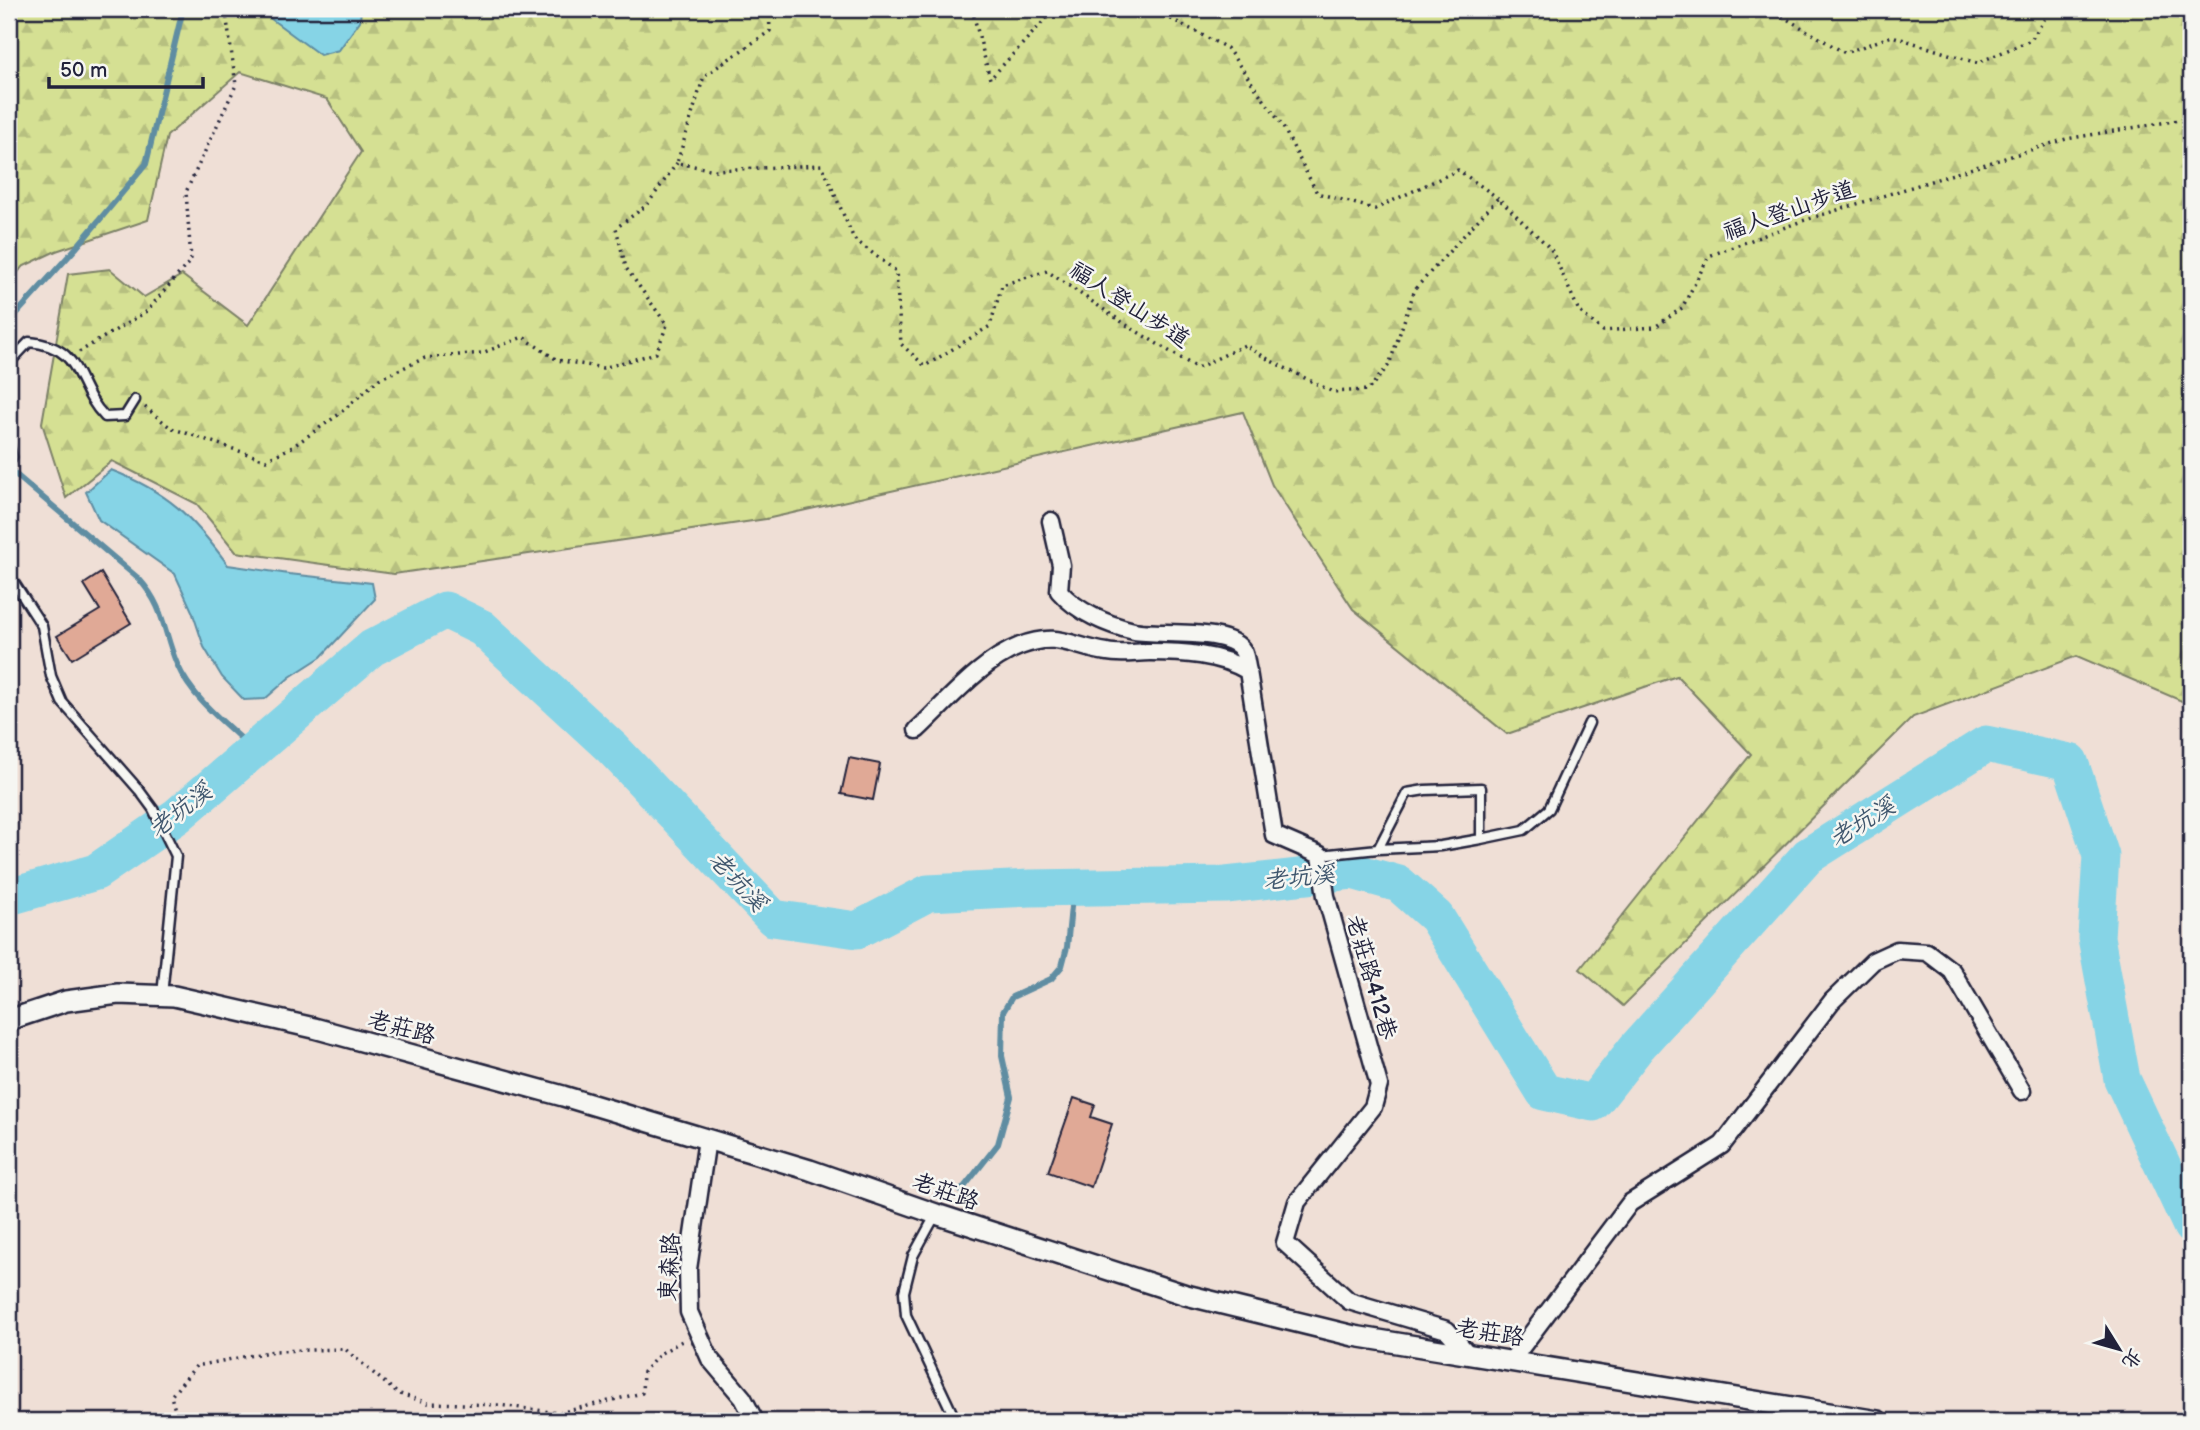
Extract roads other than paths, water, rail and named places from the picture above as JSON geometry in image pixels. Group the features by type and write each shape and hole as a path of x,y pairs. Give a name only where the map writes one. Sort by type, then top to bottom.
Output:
{"street":[{"path":"1051,521 1061,565 1059,591 1068,601 1084,611 1133,631 1217,637 1234,643 1242,650 1248,671 1274,835 1320,855"},
{"path":"917,730 968,681 990,664 1017,647 1052,638 1109,653 1150,652 1199,656 1235,663 1248,671"},
{"name":"老莊路412巷","path":"1320,855 1326,896 1379,1085 1373,1107 1297,1202 1285,1243 1349,1301 1447,1329 1468,1354"},
{"path":"1511,1361 1630,1203 1721,1145 1832,1001 1872,961 1897,950 1927,952 1952,971 2022,1091"},
{"name":"老莊路","path":"9,1020 66,1001 118,994 174,996 314,1028 563,1096 810,1170 1186,1295 1354,1336 1878,1421"},
{"name":"東森路","path":"707,1139 688,1269 689,1312 710,1359 743,1398 755,1421"}],"lane":[{"path":"9,363 29,342 50,344 70,357 92,404 105,417 125,416 135,400"},
{"path":"9,445 11,461"},
{"path":"9,575 42,626 51,676 62,702 139,790 153,809 176,856 162,995"},
{"path":"1320,855 1441,846 1524,830 1549,809 1589,723"},
{"path":"1378,849 1407,793 1424,790 1481,788 1481,839"},
{"path":"936,1214 913,1256 904,1292 906,1315 956,1421"}],"water":[{"path":"268,9 361,9 360,21 339,50 320,55 263,13"},
{"path":"111,470 148,487 177,507 203,533 228,565 372,583 375,599 321,657 290,677 265,699 244,700 222,677 204,647 192,611 175,574 99,520 86,492"}],"waterway":[{"path":"9,322 76,248 146,164 183,9"},
{"path":"9,469 139,579 159,610 172,652 191,689 254,750"},
{"name":"老坑溪","path":"9,897 96,872 177,816 372,648 445,610 482,628 612,748 773,918 857,930 928,893 1030,888 1226,885 1352,871 1399,884 1436,917 1544,1092 1593,1103 1637,1047 1808,856 1986,744 2070,762 2101,856 2096,937 2122,1079 2191,1226"},
{"path":"961,1191 998,1144 1011,1097 1002,1056 1003,1012 1012,997 1051,979 1062,966 1067,947 1073,887"}]}
